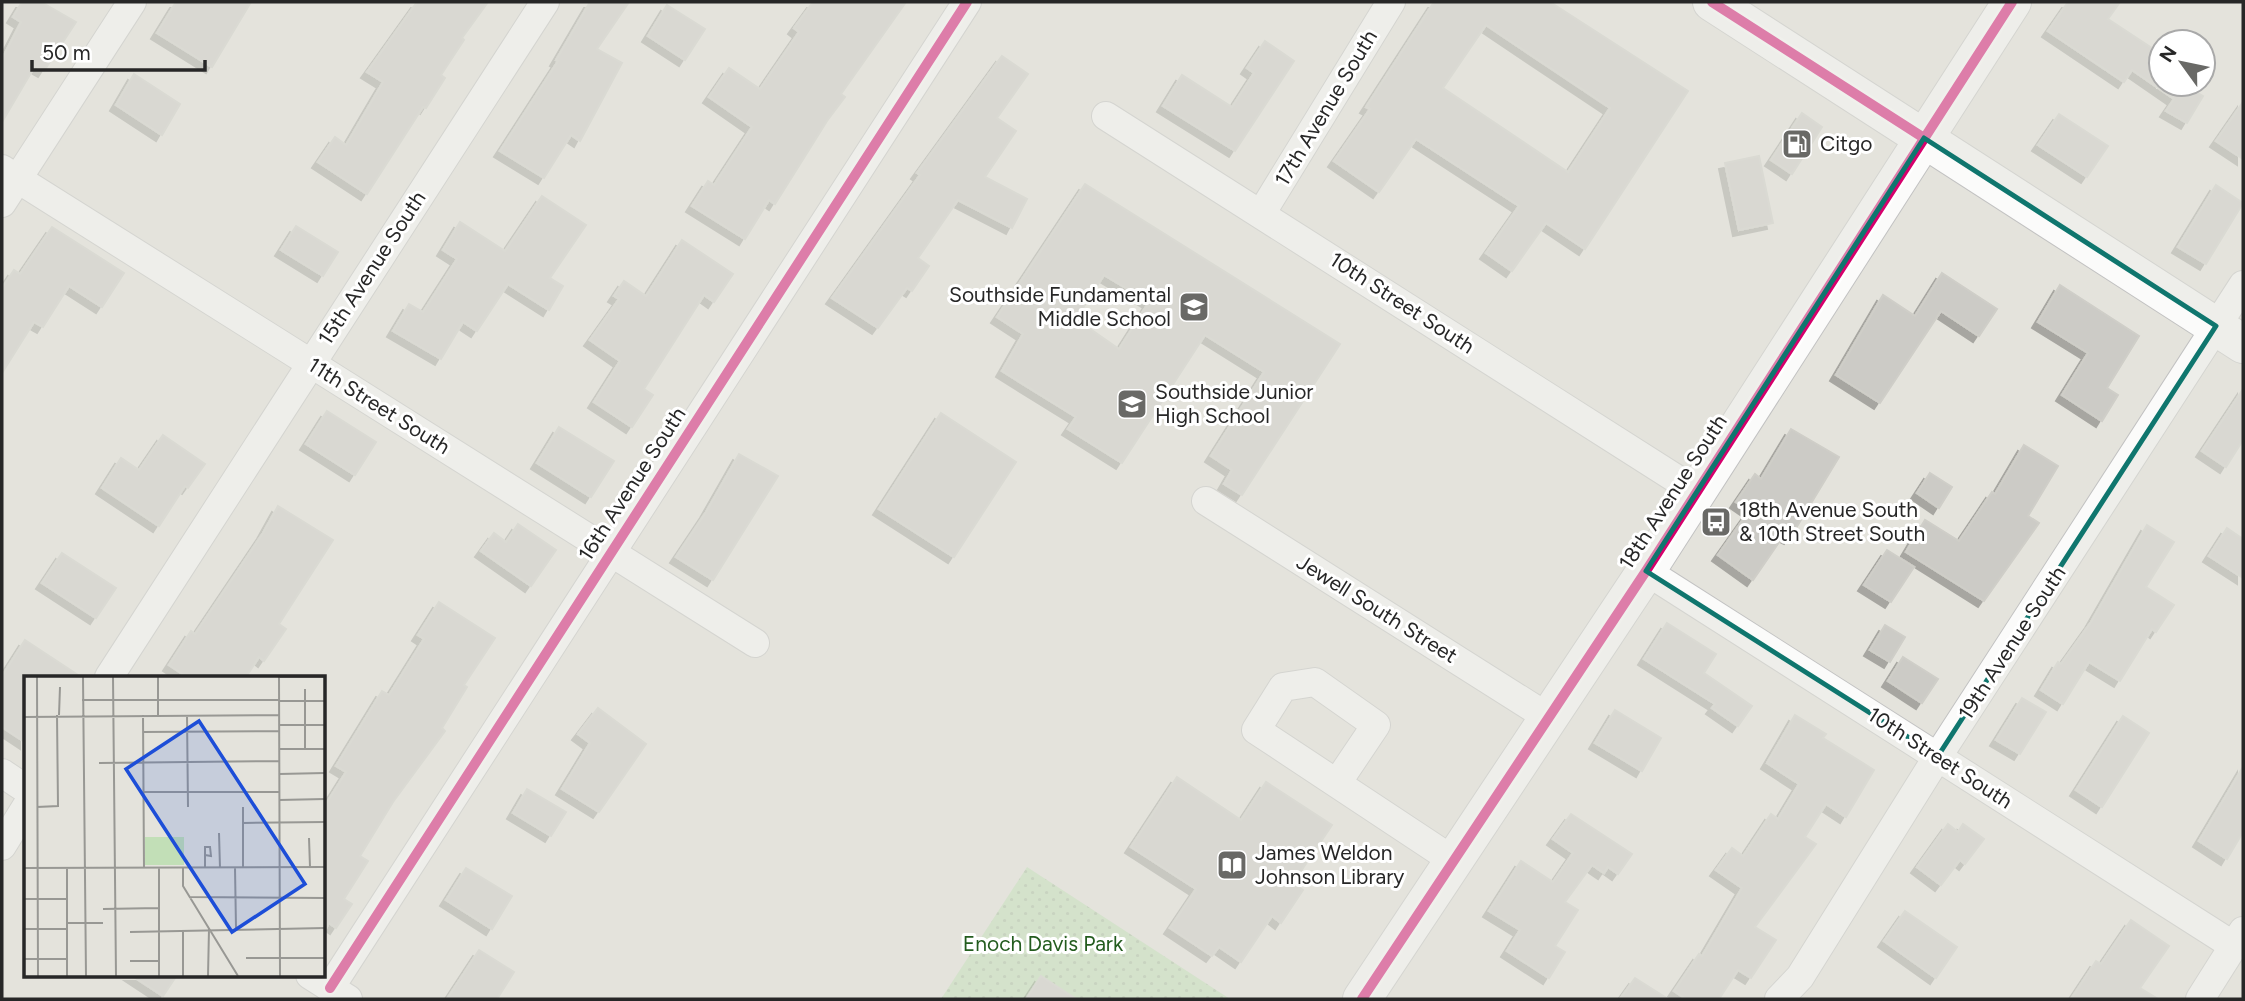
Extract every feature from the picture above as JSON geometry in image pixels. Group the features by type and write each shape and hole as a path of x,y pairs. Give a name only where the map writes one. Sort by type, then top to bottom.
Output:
{"street":[{"path":"2,203 9,174 132,2"},
{"name":"15th Avenue South","path":"110,676 545,2"},
{"name":"16th Avenue South","path":"330,987 967,2"},
{"name":"17th Avenue South","path":"1261,214 1391,2"},
{"path":"1712,2 2230,335"},
{"name":"18th Avenue South","path":"1362,999 1646,571 2011,2"},
{"name":"10th Street South","path":"1106,116 1697,492"},
{"name":"11th Street South","path":"9,174 755,643"},
{"name":"19th Avenue South","path":"1779,999 1800,977 1938,756 2230,335 2243,285"},
{"name":"Jewell South Street","path":"1206,501 1549,718"},
{"name":"10th Street South","path":"1646,571 1938,756 2239,938"},
{"path":"2,773 24,788"},
{"path":"1338,783 1454,861"},
{"path":"2,846 24,810"},
{"path":"2200,999 2239,938"}],"highlighted area":[{"path":"1924,138 2216,326 1938,756 1646,571"}],"green space":[{"name":"Enoch Davis Park","path":"1027,867 1230,999 941,999"}],"building":[{"path":"22,2 41,2 76,22 44,71 35,66 2,122 2,59 21,22 13,17"},
{"path":"176,2 251,2 212,67 157,33"},
{"path":"417,2 488,2 462,38 464,40 441,75 445,78 367,194 318,162 335,137 346,145 383,82 367,72"},
{"path":"590,2 629,2 597,49 622,63 580,141 571,135 544,178 500,151 558,61 556,60"},
{"path":"813,2 906,2 841,94 845,97 775,204 769,200 745,239 692,206 708,181 714,185 752,127 709,97 729,68 760,89 799,32 794,28"},
{"path":"1434,2 1550,2 1688,91 1585,249 1546,223 1512,271 1486,253 1519,206 1416,139 1379,192 1334,161 1370,109 1366,107","holes":["1486,25 1610,108 1568,172 1443,88"]},
{"path":"2068,2 2120,2 2108,19 2147,45 2147,80 2132,70 2124,82 2048,31"},
{"path":"667,5 705,29 685,60 648,36"},
{"path":"1265,41 1294,61 1235,151 1163,106 1182,75 1232,107 1254,73 1247,68"},
{"path":"1002,56 1028,74 997,118 1016,131 985,177 1027,199 1012,228 958,200 918,258 929,266 912,291 907,288 878,328 832,298 920,175 917,173"},
{"path":"134,74 180,104 162,135 116,105"},
{"path":"2202,98 2187,123 2166,111 2174,99"},
{"path":"2243,102 2243,159 2216,141"},
{"name":"Citgo","path":"1802,113 1822,127 1792,174 1771,160"},
{"path":"2059,114 2108,146 2087,177 2038,145"},
{"path":"1759,156 1773,223 1739,230 1725,163"},
{"path":"1085,184 1340,344 1242,495 1224,484 1232,470 1211,456 1264,372 1205,335 1122,463 1068,429 1076,417 1002,371 1023,334 997,317","holes":["1104,275 1149,302 1119,349 1076,319"]},
{"path":"2216,185 2243,203 2206,264 2178,247"},
{"path":"542,196 586,225 550,278 563,286 549,310 508,284 477,331 463,322 441,359 393,331 409,304 423,312 457,259 443,250 460,222 505,251"},
{"path":"296,226 338,252 323,276 281,250"},
{"path":"52,227 124,273 102,307 69,286 43,327 34,322 2,373 2,288 14,270 20,274"},
{"path":"682,240 733,274 714,302 704,295 644,389 653,395 632,427 594,402 620,361 590,340 619,299 614,296 624,281 646,296"},
{"path":"1942,273 1997,309 1979,336 1941,311 1880,403 1836,375 1883,295 1915,316"},
{"path":"2060,285 2139,336 2107,388 2118,395 2102,421 2062,395 2088,353 2038,322"},
{"path":"2243,389 2243,440 2226,467 2202,451"},
{"path":"327,411 376,442 355,475 306,444"},
{"path":"941,413 1016,462 954,557 879,509"},
{"path":"559,427 614,461 591,497 537,463"},
{"path":"1791,429 1839,457 1790,538 1784,535 1753,580 1718,555 1749,511 1736,502 1755,474 1761,479"},
{"path":"163,435 205,464 188,488 185,486 159,526 102,488 121,458 139,470"},
{"path":"2024,445 2058,466 2028,516 2039,523 1984,601 1906,552 1925,520 1959,541 1992,492 1995,494"},
{"path":"739,454 778,476 713,580 676,557 706,512"},
{"path":"1930,473 1952,487 1939,508 1917,493"},
{"path":"278,506 333,540 279,624 286,629 264,661 259,657 247,676 186,676 169,665 191,631 195,634 263,533"},
{"path":"518,524 556,550 531,586 481,551 494,533 506,542"},
{"path":"2147,525 2174,542 2146,587 2174,605 2156,632 2152,629 2120,681 2089,662 2063,704 2041,690 2058,662 2061,664 2091,622"},
{"path":"2227,528 2243,539 2243,578 2209,556"},
{"path":"1887,550 1914,567 1891,602 1864,585"},
{"path":"62,553 116,588 96,618 42,583"},
{"path":"439,602 495,638 464,685 467,687 442,728 445,731 393,802 360,856 368,861 344,899 352,904 336,928 329,923 326,928 326,804 346,772 336,766 382,691 389,695 424,639 418,635"},
{"path":"1667,623 1716,654 1704,673 1752,706 1738,726 1712,708 1715,704 1644,659"},
{"path":"1885,625 1905,637 1890,662 1870,650"},
{"path":"25,640 79,676 24,676 24,742 2,727 2,676"},
{"path":"1903,657 1938,679 1922,703 1888,681"},
{"path":"2022,698 2046,712 2020,754 1996,740"},
{"path":"598,708 646,744 599,812 562,789 590,743 578,734"},
{"path":"1615,710 1661,738 1642,771 1595,743"},
{"path":"1795,715 1826,734 1823,738 1874,770 1846,817 1826,804 1805,837 1816,844 1755,927 1776,940 1751,978 1738,970 1719,999 1686,999 1674,991 1699,954 1702,956 1742,888 1716,870 1732,848 1743,856 1771,814 1778,819 1799,784 1767,763"},
{"path":"2123,716 2149,733 2102,807 2076,790"},
{"path":"2243,767 2243,832 2227,859 2199,841"},
{"name":"James Weldon Johnson Library","path":"1177,777 1241,820 1266,782 1332,825 1293,883 1303,890 1281,923 1272,916 1241,962 1219,947 1212,956 1170,928 1196,889 1131,847"},
{"path":"527,789 566,812 551,836 513,813"},
{"path":"1571,814 1632,854 1618,874 1608,867 1604,873 1592,865 1565,902 1578,910 1555,946 1565,952 1549,978 1507,951 1520,930 1489,911 1521,861 1553,882 1573,853 1553,839"},
{"path":"1948,824 1958,832 1963,824 1984,839 1965,864 1960,860 1941,885 1917,867"},
{"path":"466,868 512,896 492,929 446,900"},
{"path":"1905,911 1957,947 1936,978 1884,941"},
{"path":"2131,920 2169,946 2140,988 2158,999 2071,999 2096,961 2101,964"},
{"path":"479,950 514,972 497,999 447,999"},
{"path":"133,976 176,976 163,996"},
{"path":"1041,976 1076,999 1026,999"},
{"path":"1635,978 1668,999 1620,999"}],"cycle path":[{"path":"330,988 967,2"},
{"path":"1712,2 1924,138"},
{"path":"1362,999 1646,571 2012,2"}],"place":[{"name":"Citgo","path":"1797,144"},
{"name":"Southside Fundamental Middle School","path":"1194,307"},
{"name":"Southside Junior High School","path":"1132,404"},
{"name":"18th Avenue South & 10th Street South","path":"1716,522"},
{"name":"James Weldon Johnson Library","path":"1232,865"}]}
